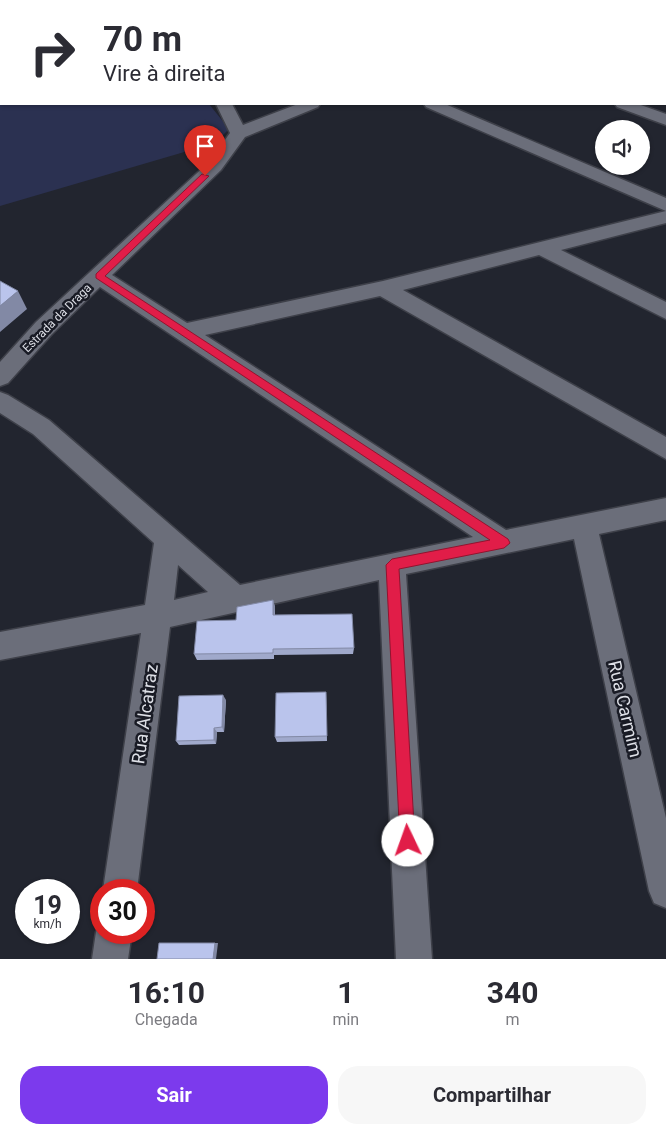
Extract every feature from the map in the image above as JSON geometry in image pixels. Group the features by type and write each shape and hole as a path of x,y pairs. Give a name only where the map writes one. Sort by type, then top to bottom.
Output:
{"street":[{"path":"225,105 239,132 309,105"},
{"path":"434,105 666,205"},
{"path":"626,105 666,120"},
{"name":"Estrada da Draga","path":"0,377 44,328 215,166 239,132"},
{"path":"184,332 383,288 666,217"},
{"path":"542,248 666,311"},
{"path":"99,276 504,543"},
{"path":"383,288 666,449"},
{"path":"0,401 41,427 236,599"},
{"path":"0,646 159,616 392,565 666,509"},
{"name":"Rua Carmim","path":"584,527 666,891"},
{"name":"Rua Alcatraz","path":"122,879 159,616 168,539"},
{"path":"392,565 414,959"},
{"path":"110,959 112,944"}],"shaded area":[{"path":"0,105 210,105 229,129 215,143 0,206"}],"building":[{"path":"0,281 18,291 0,306"},
{"path":"273,600 273,615 352,614 354,648 273,649 273,653 194,654 197,621 236,620 237,607"},
{"path":"326,692 327,736 275,737 276,693"},
{"path":"223,695 222,727 214,728 214,740 176,741 179,696"},
{"path":"159,943 215,943 213,959 157,959"}],"route":[{"path":"205,176 99,276 504,543 392,565 408,841"}]}
